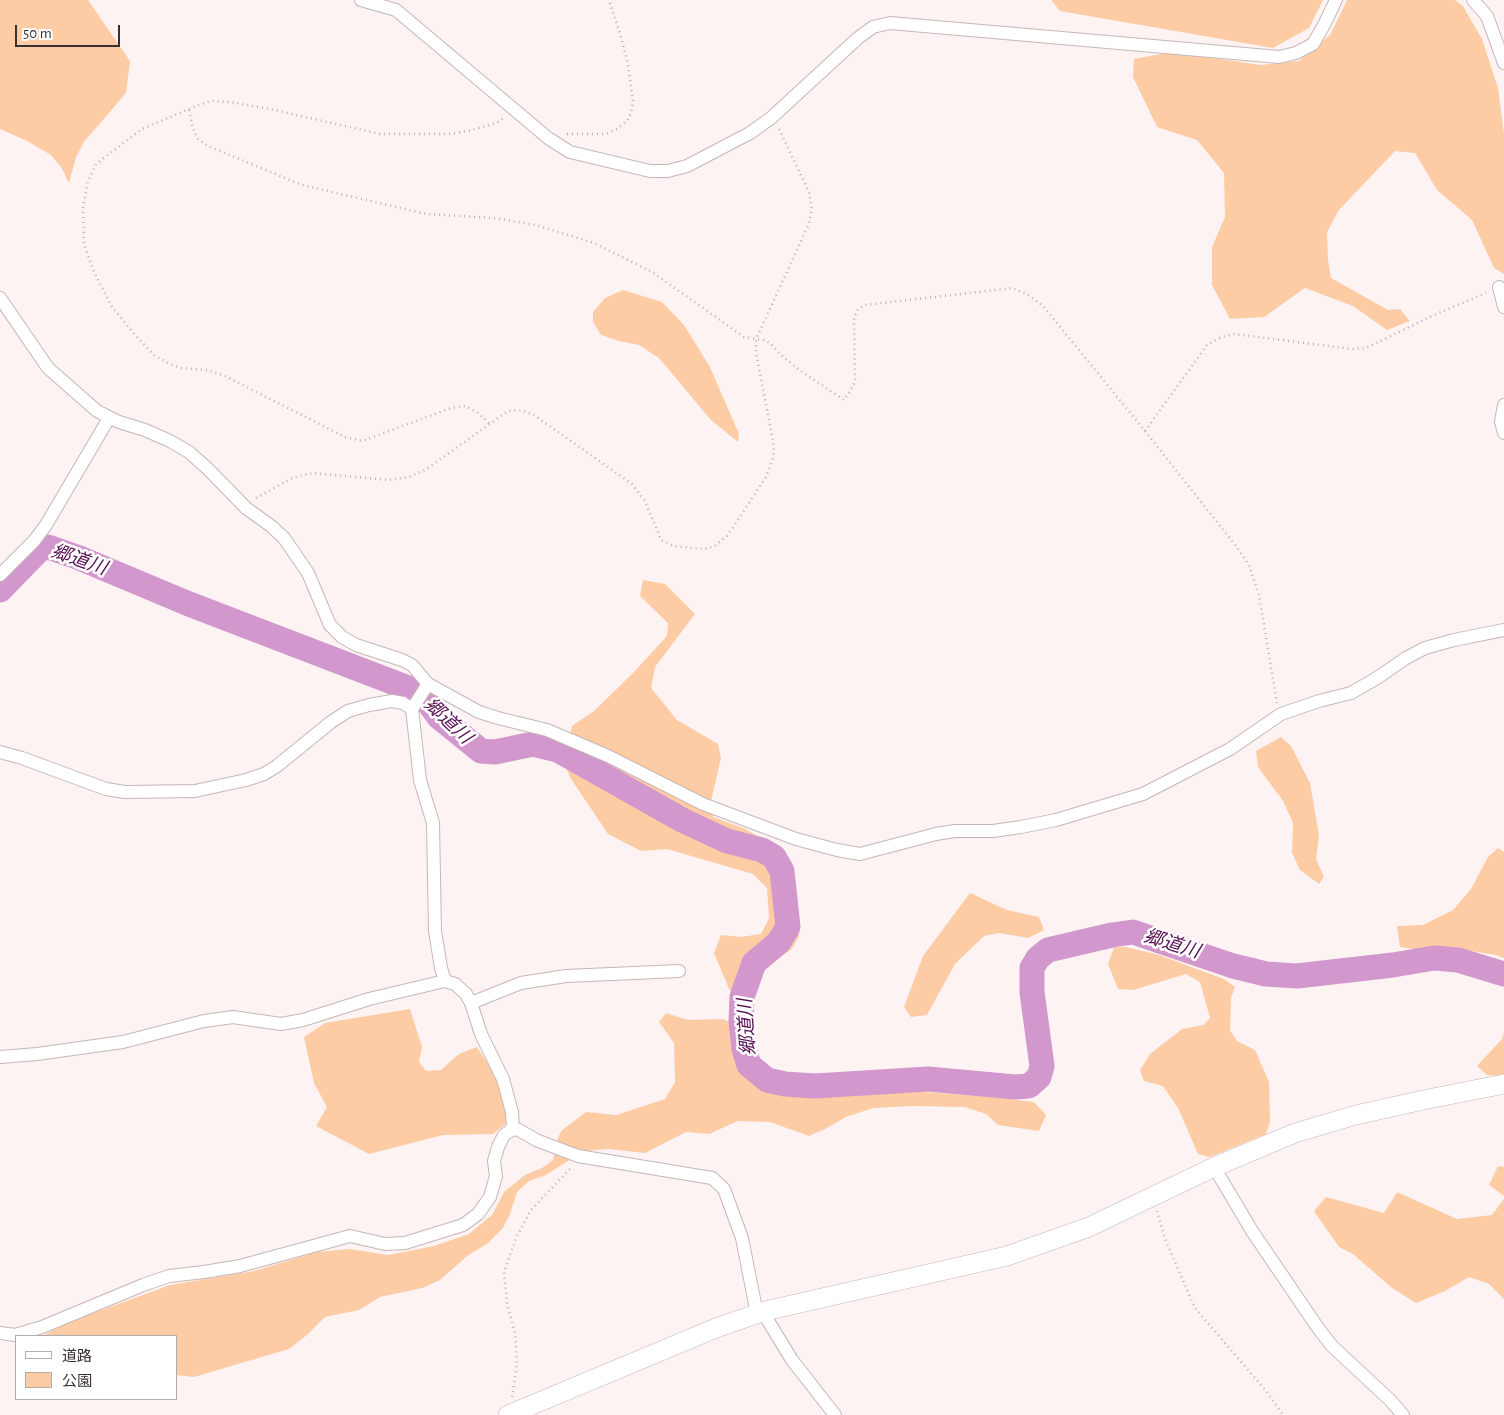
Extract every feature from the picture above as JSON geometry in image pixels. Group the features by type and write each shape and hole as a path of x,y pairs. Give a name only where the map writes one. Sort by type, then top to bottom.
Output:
{"street":[{"path":"361,0 396,10 548,138 570,152 650,171 668,172 686,166 750,133 770,118 858,38 873,27 890,24 1279,57 1296,53 1312,44 1336,0"},
{"path":"1473,0 1487,16 1504,63"},
{"path":"1499,287 1504,307"},
{"path":"0,298 48,368 98,411 109,418 176,444 208,469 246,508 284,538 308,573 330,625 342,637 412,665 426,687 479,712 547,730 608,756 703,804 796,839 837,850 860,854 936,834 956,831 993,831 1021,828 1056,820 1143,794 1230,749 1281,714 1319,701 1351,694 1406,658 1425,648 1504,630"},
{"path":"1504,405 1501,422 1504,433"},
{"path":"0,575 46,525 109,418"},
{"path":"426,687 414,707 420,780 433,823 435,932 445,981"},
{"path":"0,752 22,758 106,789 125,792 195,791 246,780 264,774 348,711 392,701 414,707"},
{"path":"472,1003 521,983 566,976 679,971"},
{"path":"0,1057 37,1054 123,1042 204,1020 233,1017 281,1024 369,999 445,981 455,984 466,994 472,1003 481,1034 503,1079 512,1112 513,1129"},
{"path":"509,1415 716,1328 761,1313 1007,1256 1089,1227 1214,1167 1295,1133 1423,1100 1504,1084"},
{"path":"0,1333 15,1335 42,1327 169,1276 240,1266 350,1236 385,1244 405,1243 463,1225 478,1214 490,1196 496,1176 494,1161 498,1147 504,1135 513,1129 578,1156 712,1178 724,1189 742,1238 761,1313 767,1319 792,1360 835,1415"},
{"path":"1214,1167 1252,1231 1318,1328 1332,1346 1391,1401 1403,1415"}],"path":[{"path":"548,138 563,134 605,134 618,129 627,121 631,113 633,102 628,64 622,37 609,0"},
{"path":"490,423 477,412 465,406 451,408 362,441 345,437 223,375 206,370 180,368 168,363 154,355 112,307 94,272 84,244 83,208 88,181 96,164 142,130 212,101 270,109 380,134 449,134 468,131 496,123 507,117 514,109"},
{"path":"189,110 198,140 208,146 302,185 426,214 494,218 536,225 594,242 652,272 744,337 764,340 770,343 798,369 844,400 855,382 854,318 858,309 865,305 1012,288 1027,294 1043,306 1145,431 1230,538 1249,565 1259,596 1275,696 1281,714"},
{"path":"246,508 252,501 292,478 313,473 389,480 409,477 425,470 508,411 520,410 534,415 632,484 644,501 662,540 674,546 704,549 715,546 728,535 766,477 773,458 774,446 756,353 756,339 808,226 812,210 809,192 778,126 770,118"},
{"path":"1145,431 1207,345 1221,337 1234,334 1343,348 1366,348 1434,315 1499,287"},
{"path":"509,1415 517,1363 515,1333 507,1304 504,1272 516,1238 531,1210 576,1163 578,1156"},
{"path":"1156,1194 1156,1207 1165,1239 1195,1308 1267,1392 1283,1415"}],"green space":[{"path":"0,0 88,0 130,61 126,93 84,142 76,157 69,183 61,167 51,155 27,141 0,129"},
{"path":"1051,0 1323,0 1309,28 1273,48 1060,11"},
{"path":"1347,0 1455,0 1463,6 1482,39 1498,88 1504,134 1504,274 1494,268 1472,220 1437,190 1415,153 1395,151 1339,210 1327,232 1328,260 1331,278 1388,310 1400,309 1410,321 1387,330 1353,306 1305,288 1264,317 1230,319 1212,285 1212,247 1225,217 1224,173 1197,140 1157,127 1133,77 1134,59 1171,52 1261,65 1299,61 1330,35"},
{"path":"623,290 662,302 684,325 710,367 739,434 738,442 711,420 659,358 639,345 601,335 593,322 593,312 605,298"},
{"path":"643,580 665,584 695,614 655,667 651,688 677,720 718,744 721,758 711,801 713,817 743,828 767,841 790,873 799,936 792,949 768,965 756,978 753,992 735,998 729,989 714,953 721,935 741,937 761,934 769,918 767,888 753,874 667,849 641,851 608,834 571,779 564,763 572,726 594,711 667,636 668,623 640,596"},
{"path":"1281,737 1291,746 1310,783 1319,835 1316,859 1324,877 1319,884 1300,870 1292,853 1293,823 1283,801 1258,767 1256,751"},
{"path":"1498,848 1504,852 1504,958 1458,949 1420,950 1400,947 1397,926 1423,925 1453,910 1471,889 1488,857"},
{"path":"970,893 1007,910 1039,917 1044,930 1028,938 999,933 984,936 955,964 927,1015 911,1017 904,1007 923,956"},
{"path":"1114,947 1126,947 1159,955 1224,979 1235,987 1231,998 1230,1030 1237,1041 1255,1050 1269,1082 1270,1121 1266,1134 1210,1157 1198,1154 1178,1108 1163,1086 1144,1081 1140,1070 1150,1054 1182,1029 1203,1025 1210,1018 1200,982 1186,974 1133,990 1118,989 1108,964"},
{"path":"410,1009 422,1047 419,1062 426,1071 441,1070 459,1054 477,1047 503,1087 509,1121 493,1134 443,1135 369,1154 316,1126 327,1107 314,1083 304,1037 325,1023"},
{"path":"666,1013 688,1020 723,1019 734,1024 736,1064 755,1084 780,1094 815,1097 871,1090 992,1097 1034,1102 1046,1115 1039,1131 998,1125 986,1114 965,1107 913,1106 873,1108 846,1117 809,1136 770,1122 738,1121 709,1134 686,1132 645,1153 608,1149 584,1151 546,1175 529,1181 517,1192 503,1228 487,1244 467,1256 440,1280 422,1288 380,1297 359,1310 325,1317 289,1349 194,1377 178,1375 178,1335 44,1335 69,1322 170,1285 254,1271 317,1252 349,1249 388,1255 434,1246 469,1234 492,1215 504,1192 525,1175 542,1168 553,1160 556,1143 561,1131 586,1112 616,1115 665,1099 675,1082 674,1043 659,1022"},
{"path":"1504,1032 1504,1076 1487,1075 1477,1066 1502,1039"},
{"path":"1498,1166 1504,1167 1504,1196 1489,1185"},
{"path":"1397,1192 1457,1219 1492,1215 1504,1199 1504,1299 1489,1284 1469,1277 1445,1291 1416,1303 1392,1288 1353,1254 1339,1247 1314,1211 1326,1197 1384,1213"}],"waterway":[{"name":"郷道川","path":"0,590 40,549 48,547 77,557 189,604 408,688 425,698 439,717 481,751 495,752 533,744 558,750 682,820 727,841 762,850 774,857 782,871 788,927 778,943 754,963 742,997 741,1021 744,1049 749,1065 767,1080 785,1084 815,1086 928,1079 1015,1087 1029,1086 1039,1077 1042,1066 1032,992 1032,968 1038,958 1048,950 1112,935 1133,932 1233,966 1266,974 1297,976 1393,965 1434,958 1458,960 1504,974"}]}
